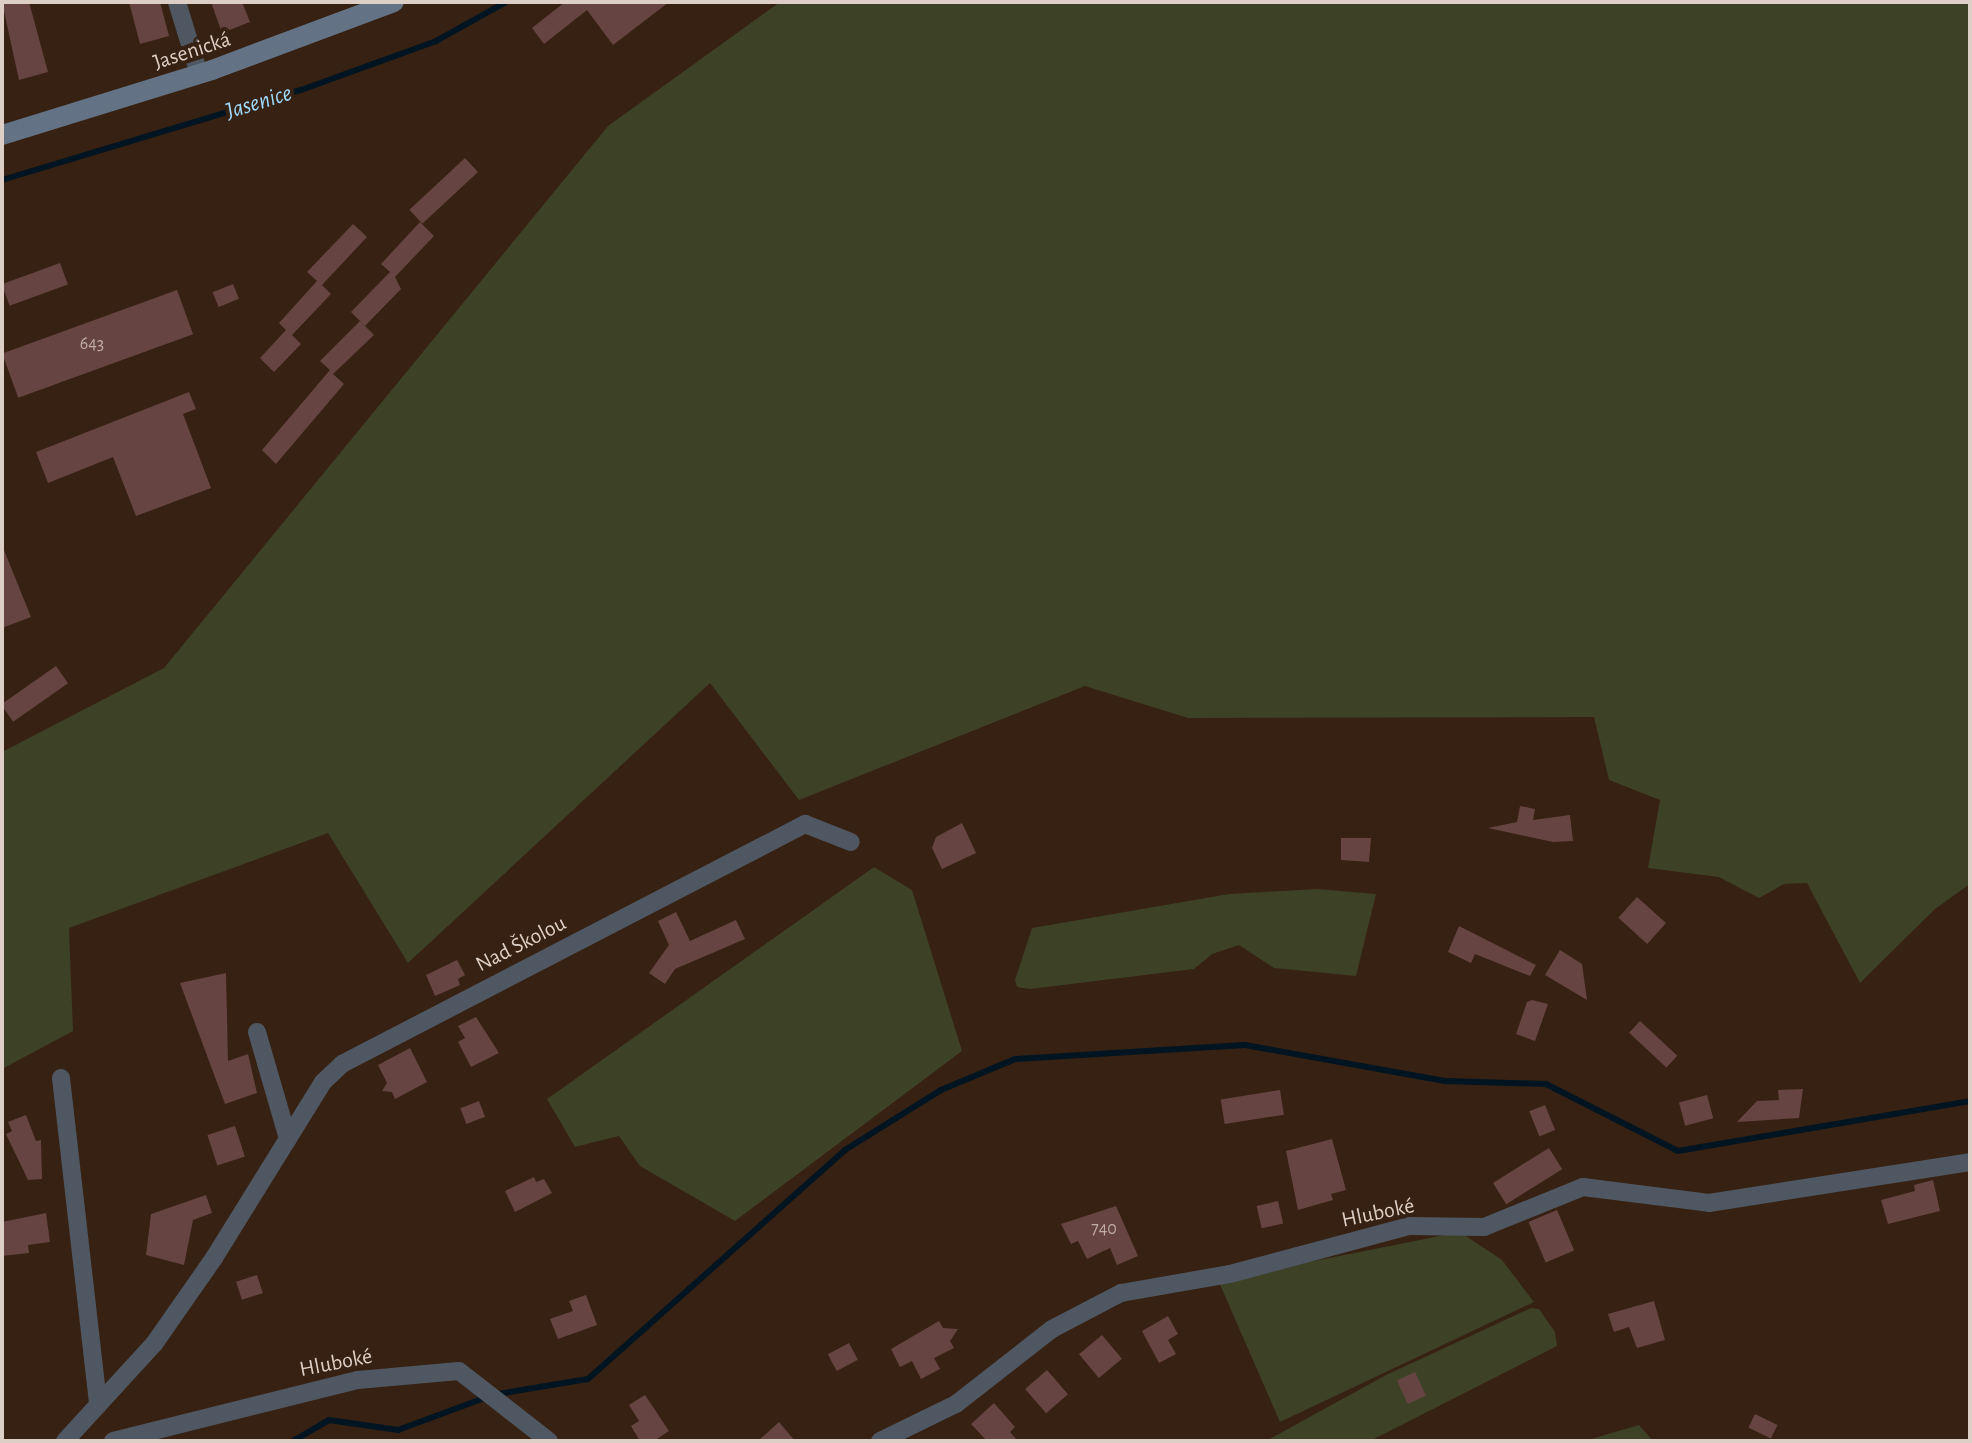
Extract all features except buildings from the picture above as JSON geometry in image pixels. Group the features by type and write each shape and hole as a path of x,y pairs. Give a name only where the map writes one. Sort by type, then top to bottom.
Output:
{"street":[{"path":"177,2 199,74"},
{"name":"Jasenická","path":"2,135 199,74 394,2"},
{"name":"Nad Školou","path":"65,1441 154,1344 323,1082 342,1064 805,824 851,842"},
{"path":"257,1032 288,1139"},
{"path":"61,1078 98,1405"},
{"name":"Hluboké","path":"880,1441 956,1404 1052,1329 1121,1293 1230,1274 1409,1226 1484,1227 1583,1187 1709,1203 1970,1162"},
{"name":"Hluboké","path":"113,1441 358,1380 459,1371 549,1441"}],"green space":[{"path":"780,2 1970,2 1970,884 1935,909 1860,983 1807,883 1784,884 1759,898 1719,877 1648,868 1660,800 1609,780 1594,717 1188,718 1085,686 799,800 710,683 408,963 328,833 69,928 73,1031 2,1069 2,752 164,668 608,126"},
{"path":"874,867 912,890 962,1051 735,1221 640,1166 619,1136 575,1147 547,1099"},
{"path":"1317,889 1376,894 1356,976 1274,968 1239,945 1212,954 1194,969 1030,989 1017,987 1015,980 1032,928 1229,894"},
{"path":"1460,1232 1502,1260 1534,1302 1280,1422 1218,1280"},
{"path":"1531,1308 1539,1309 1555,1332 1557,1346 1370,1441 1266,1441 1386,1375"},
{"path":"1639,1425 1653,1441 1584,1441"}],"waterway":[{"name":"Jasenice","path":"2,180 301,90 436,41 506,2"},
{"path":"498,1394 588,1379 845,1150 941,1090 1015,1059 1245,1045 1445,1081 1546,1084 1678,1151 1970,1101"},
{"path":"293,1441 329,1420 398,1430 487,1397"}]}
